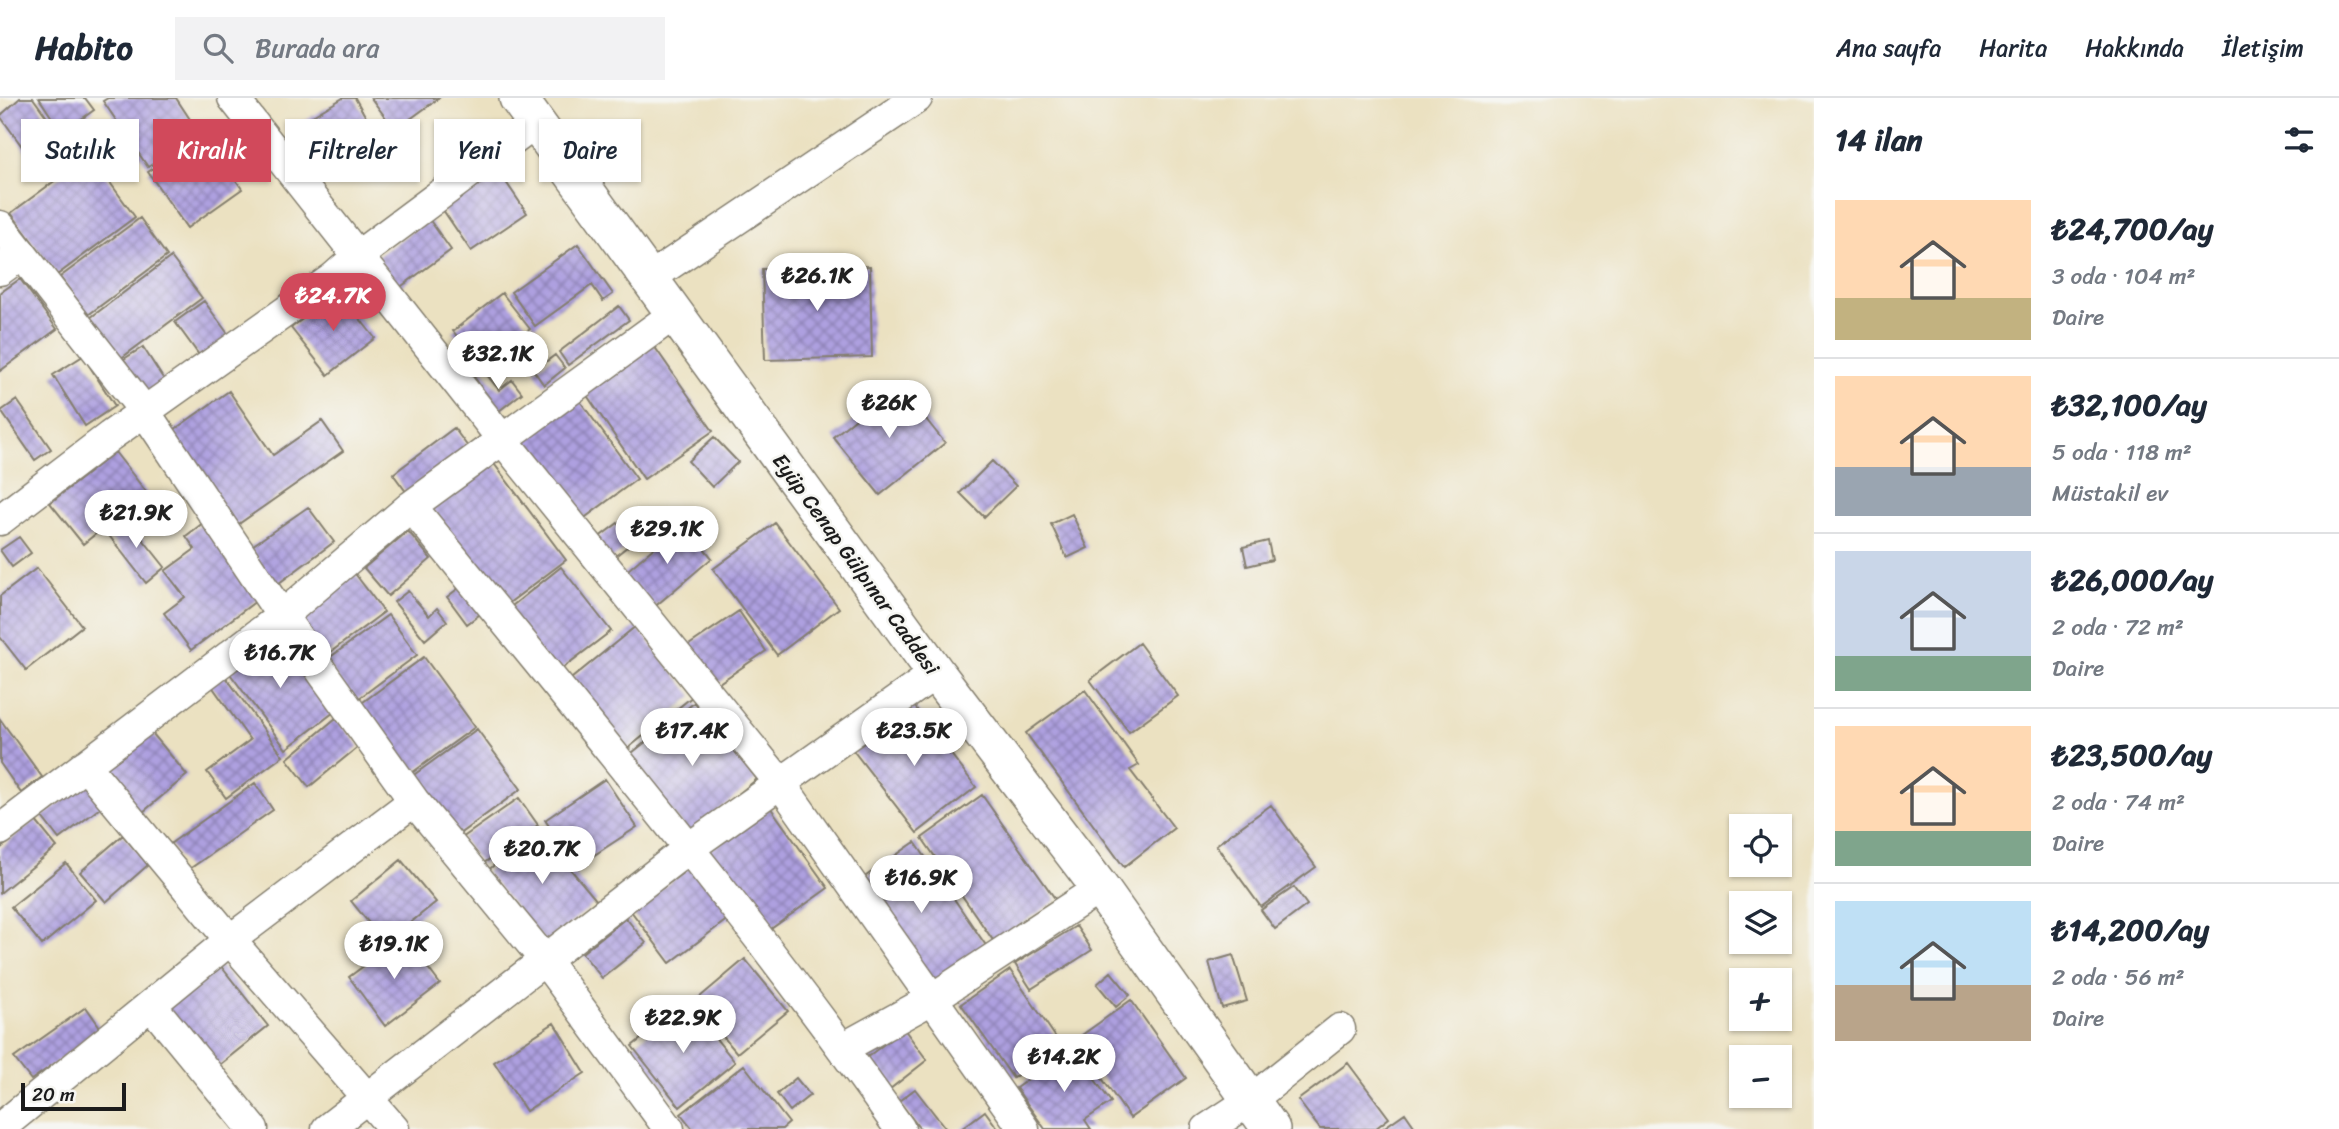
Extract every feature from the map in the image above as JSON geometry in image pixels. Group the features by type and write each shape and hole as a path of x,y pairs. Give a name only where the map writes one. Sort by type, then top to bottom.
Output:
{"street":[{"path":"233,98 502,439 781,784 930,1000 1024,1129"},
{"path":"648,279 917,98"},
{"path":"0,520 145,412 333,278 527,111"},
{"name":"Eyüp Cenap Gülpınar Caddesi","path":"527,111 673,316 936,673 1100,888 1272,1129"},
{"path":"0,226 11,262 145,412 282,616 414,801 544,959 669,1129"},
{"path":"0,830 282,616 411,506 673,316"},
{"path":"411,506 689,848 843,1048 900,1129"},
{"path":"327,1129 370,1099 544,959 689,848 936,673"},
{"path":"85,765 230,940 394,1129"},
{"path":"0,1128 230,940 414,801"},
{"path":"843,1048 930,1000 1100,888"},
{"path":"151,1005 253,1129"},
{"path":"1207,1129 1251,1100 1340,1029"}],"building":[{"path":"20,98 33,98 48,119 21,119 21,145 0,116"},
{"path":"39,98 85,98 94,110 81,119 53,119"},
{"path":"108,98 176,98 190,119 153,119 153,164 148,167 139,154 139,119 115,119 103,101"},
{"path":"343,98 355,98 367,119 307,119"},
{"path":"371,98 439,98 410,119 387,119"},
{"path":"53,182 110,182 135,217 57,275 11,213"},
{"path":"155,182 237,182 242,189 187,228"},
{"path":"471,182 506,182 527,213 471,251 439,204"},
{"path":"140,218 167,256 88,315 60,277"},
{"path":"429,219 451,250 399,288 377,257"},
{"path":"578,244 613,294 603,301 592,285 535,326 511,292"},
{"path":"171,257 202,298 120,359 90,318"},
{"path":"870,266 872,357 765,360 762,269"},
{"path":"20,279 57,329 0,371 0,293"},
{"path":"338,291 375,338 328,375 291,328"},
{"path":"502,293 530,329 480,366 453,331"},
{"path":"204,301 231,338 202,359 175,322"},
{"path":"619,306 629,320 568,365 559,352"},
{"path":"652,343 713,431 644,479 584,391"},
{"path":"143,347 168,386 149,398 124,359"},
{"path":"555,355 565,368 544,385 534,371"},
{"path":"83,356 115,406 85,426 53,375"},
{"path":"483,370 499,390 512,380 522,393 499,411 474,377"},
{"path":"898,384 945,443 880,495 833,437"},
{"path":"229,391 273,455 322,421 343,451 233,528 168,434"},
{"path":"577,397 637,479 579,522 519,440"},
{"path":"17,400 51,449 35,460 1,411"},
{"path":"454,428 468,447 407,493 393,474"},
{"path":"714,437 738,462 712,487 688,461"},
{"path":"115,452 147,493 83,544 50,503"},
{"path":"489,457 566,560 505,606 428,503"},
{"path":"992,461 1016,486 984,517 960,493"},
{"path":"308,507 334,542 275,586 249,548"},
{"path":"1072,514 1088,548 1067,558 1051,524"},
{"path":"126,518 165,567 146,583 107,533"},
{"path":"203,523 260,598 191,650 164,613 185,597 165,571 195,549 186,536"},
{"path":"618,523 633,542 609,561 594,541"},
{"path":"683,523 712,558 652,609 622,575"},
{"path":"775,523 839,608 777,655 713,569"},
{"path":"408,531 431,559 388,596 364,568"},
{"path":"19,537 31,553 12,567 0,550"},
{"path":"1268,541 1272,560 1247,566 1243,547"},
{"path":"561,567 611,631 556,673 507,610"},
{"path":"37,568 82,626 26,670 0,637 0,596"},
{"path":"353,571 384,612 324,657 293,617"},
{"path":"468,581 488,608 467,624 447,597"},
{"path":"408,591 429,616 437,608 447,621 425,640 394,602"},
{"path":"739,611 766,651 713,687 686,647"},
{"path":"388,615 417,655 354,702 325,661"},
{"path":"636,626 693,696 622,753 566,683"},
{"path":"274,631 334,712 286,749 225,667"},
{"path":"1139,643 1178,696 1129,732 1090,680"},
{"path":"424,657 475,727 409,775 359,705"},
{"path":"223,673 283,756 226,798 207,772 250,740 209,682"},
{"path":"1085,690 1139,765 1130,770 1174,828 1124,867 1026,733"},
{"path":"695,702 757,779 689,834 627,757"},
{"path":"912,703 976,787 917,833 852,749"},
{"path":"336,718 359,746 309,787 287,759"},
{"path":"0,719 42,777 21,793 0,763"},
{"path":"148,728 187,775 137,817 97,770"},
{"path":"477,729 521,789 455,837 411,777"},
{"path":"91,779 108,802 59,839 42,817"},
{"path":"605,779 637,827 576,867 545,820"},
{"path":"255,783 273,810 188,870 170,844"},
{"path":"982,795 1056,900 995,943 922,838"},
{"path":"519,798 538,825 481,865 462,838"},
{"path":"1271,805 1316,867 1261,907 1216,845"},
{"path":"770,807 828,888 761,936 704,854"},
{"path":"35,820 57,847 0,893 0,849"},
{"path":"537,829 597,901 546,944 486,872"},
{"path":"123,835 148,865 106,902 80,872"},
{"path":"915,842 987,947 927,987 856,883"},
{"path":"401,860 436,902 385,943 351,901"},
{"path":"66,863 96,900 42,945 11,907"},
{"path":"695,864 733,915 670,963 631,911"},
{"path":"1294,887 1307,905 1275,929 1261,910"},
{"path":"626,918 646,943 602,978 582,953"},
{"path":"1076,926 1092,950 1031,989 1015,964"},
{"path":"404,936 440,984 385,1026 349,977"},
{"path":"1233,955 1247,1001 1222,1008 1209,962"},
{"path":"745,959 788,1011 737,1053 694,1002"},
{"path":"220,965 268,1026 213,1070 165,1008"},
{"path":"1010,970 1061,1045 1013,1078 961,1004"},
{"path":"1111,972 1130,995 1116,1007 1097,984"},
{"path":"1131,1000 1186,1078 1130,1118 1075,1040"},
{"path":"687,1003 735,1062 680,1107 632,1046"},
{"path":"86,1007 102,1030 31,1080 14,1058"},
{"path":"554,1023 585,1073 526,1111 494,1062"},
{"path":"904,1029 927,1060 890,1089 866,1058"},
{"path":"1072,1048 1111,1102 1085,1120 1091,1129 1045,1129 1016,1088"},
{"path":"1348,1063 1389,1118 1375,1129 1320,1129 1298,1100"},
{"path":"744,1065 789,1123 782,1129 693,1129 681,1114"},
{"path":"796,1078 810,1095 790,1111 777,1094"},
{"path":"915,1089 946,1129 920,1129 899,1101"},
{"path":"985,1111 998,1129 961,1129"},
{"path":"1405,1113 1416,1129 1382,1129"}]}
